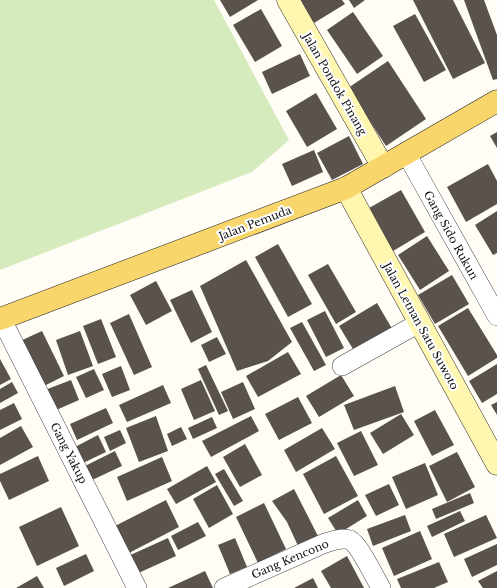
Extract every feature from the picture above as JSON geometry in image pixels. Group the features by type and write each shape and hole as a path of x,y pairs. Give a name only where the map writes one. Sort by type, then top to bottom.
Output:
{"main road":[{"name":"Jalan Pondok Pinang","path":"288,0 383,167"},
{"name":"Jalan Pemuda","path":"1,319 346,188 497,101"},
{"name":"Jalan Letnan Satu Suwoto","path":"346,188 497,464"}],"street":[{"name":"Gang Sido Rukun","path":"406,153 497,316"},
{"name":"Gang Yakup","path":"1,319 137,588"},
{"path":"342,366 419,323"},
{"name":"Gang Kencono","path":"224,588 325,543 340,539 350,540 358,549 380,588"}],"green space":[{"path":"0,0 214,0 289,140 252,172 0,270"}],"building":[{"path":"220,0 258,0 230,17"},
{"path":"299,0 342,0 345,4 314,23"},
{"path":"349,0 365,0 354,8"},
{"path":"413,0 453,0 485,63 453,79"},
{"path":"464,0 484,0 497,35 497,79 493,80"},
{"path":"261,9 282,46 255,62 233,25"},
{"path":"353,12 383,56 357,74 327,30"},
{"path":"415,14 446,70 424,82 393,26"},
{"path":"300,54 310,76 272,94 262,72"},
{"path":"388,61 426,119 386,146 348,88"},
{"path":"316,93 337,129 307,147 286,111"},
{"path":"497,132 497,148 490,136"},
{"path":"349,136 363,164 332,180 317,153"},
{"path":"314,150 323,172 292,186 282,164"},
{"path":"488,164 497,181 497,204 466,222 447,187"},
{"path":"401,190 425,232 393,251 369,208"},
{"path":"497,211 497,253 493,255 475,225"},
{"path":"427,236 449,271 420,290 398,255"},
{"path":"278,244 312,304 288,317 255,257"},
{"path":"246,260 292,342 268,361 237,371 200,286"},
{"path":"328,264 356,312 336,324 308,275"},
{"path":"452,275 469,304 435,324 418,295"},
{"path":"156,281 172,311 146,325 130,295"},
{"path":"192,290 212,332 191,343 170,300"},
{"path":"377,303 394,332 356,354 339,326"},
{"path":"468,308 497,355 497,358 468,376 438,326"},
{"path":"325,311 344,348 326,357 307,320"},
{"path":"129,314 152,367 134,375 110,323"},
{"path":"101,319 116,357 98,364 83,326"},
{"path":"302,322 326,365 314,371 290,328"},
{"path":"42,331 64,376 40,388 18,342"},
{"path":"80,331 93,366 68,375 56,340"},
{"path":"217,337 226,354 209,362 201,345"},
{"path":"288,352 301,374 258,397 246,376"},
{"path":"0,359 11,379 0,385"},
{"path":"497,364 497,394 482,403 469,381"},
{"path":"206,365 228,411 219,415 198,369"},
{"path":"121,366 130,390 112,397 102,374"},
{"path":"94,369 104,390 86,398 76,377"},
{"path":"341,375 354,396 319,417 306,396"},
{"path":"71,380 79,400 54,411 45,390"},
{"path":"201,380 215,411 194,420 181,389"},
{"path":"12,382 18,393 0,403 0,389"},
{"path":"243,382 255,409 233,419 221,392"},
{"path":"163,385 171,403 127,422 119,405"},
{"path":"395,386 404,412 354,430 344,405"},
{"path":"298,397 312,423 279,440 265,414"},
{"path":"497,402 497,415 491,405"},
{"path":"14,403 22,419 0,430 0,410"},
{"path":"106,408 113,423 77,440 70,424"},
{"path":"435,410 454,445 432,456 414,421"},
{"path":"401,414 414,435 383,454 370,433"},
{"path":"156,416 168,451 139,462 126,428"},
{"path":"251,416 259,431 211,457 202,441"},
{"path":"212,417 217,428 193,439 188,428"},
{"path":"21,426 33,447 0,465 0,438"},
{"path":"181,427 187,439 172,446 167,434"},
{"path":"322,428 335,449 296,472 284,450"},
{"path":"120,430 126,443 110,451 104,437"},
{"path":"361,431 378,465 354,476 337,443"},
{"path":"98,435 106,452 83,463 75,447"},
{"path":"245,444 262,475 240,487 223,457"},
{"path":"115,451 122,466 92,480 85,466"},
{"path":"457,452 475,487 447,502 429,466"},
{"path":"38,456 49,481 9,500 0,481 0,474"},
{"path":"336,456 358,496 324,514 303,474"},
{"path":"162,457 172,481 127,501 117,477"},
{"path":"425,463 438,495 406,509 392,477"},
{"path":"207,466 216,482 176,504 167,489"},
{"path":"224,469 243,501 234,506 215,474"},
{"path":"389,484 399,505 376,516 365,495"},
{"path":"217,485 233,514 209,528 193,499"},
{"path":"294,489 320,540 299,548 287,522 272,501"},
{"path":"470,493 474,503 436,519 432,509"},
{"path":"166,500 179,527 129,553 115,526"},
{"path":"358,500 367,516 338,534 328,518"},
{"path":"264,503 286,549 258,563 236,517"},
{"path":"61,507 79,546 37,566 19,527"},
{"path":"460,511 465,521 432,537 427,526"},
{"path":"405,515 411,531 373,546 367,529"},
{"path":"486,515 497,538 454,557 444,534"},
{"path":"198,522 206,536 178,550 171,536"},
{"path":"420,531 432,559 394,576 382,548"},
{"path":"168,538 176,556 134,575 126,557"},
{"path":"235,538 247,567 230,574 218,545"},
{"path":"497,544 497,565 472,577 464,559"},
{"path":"86,554 94,571 64,586 56,568"},
{"path":"347,556 364,588 331,588 321,571"},
{"path":"439,562 448,582 434,588 401,588 397,579"},
{"path":"205,571 213,588 168,588"},
{"path":"497,571 497,588 483,588 478,581"},
{"path":"37,576 44,588 16,588"},
{"path":"313,578 318,588 294,588"}]}
